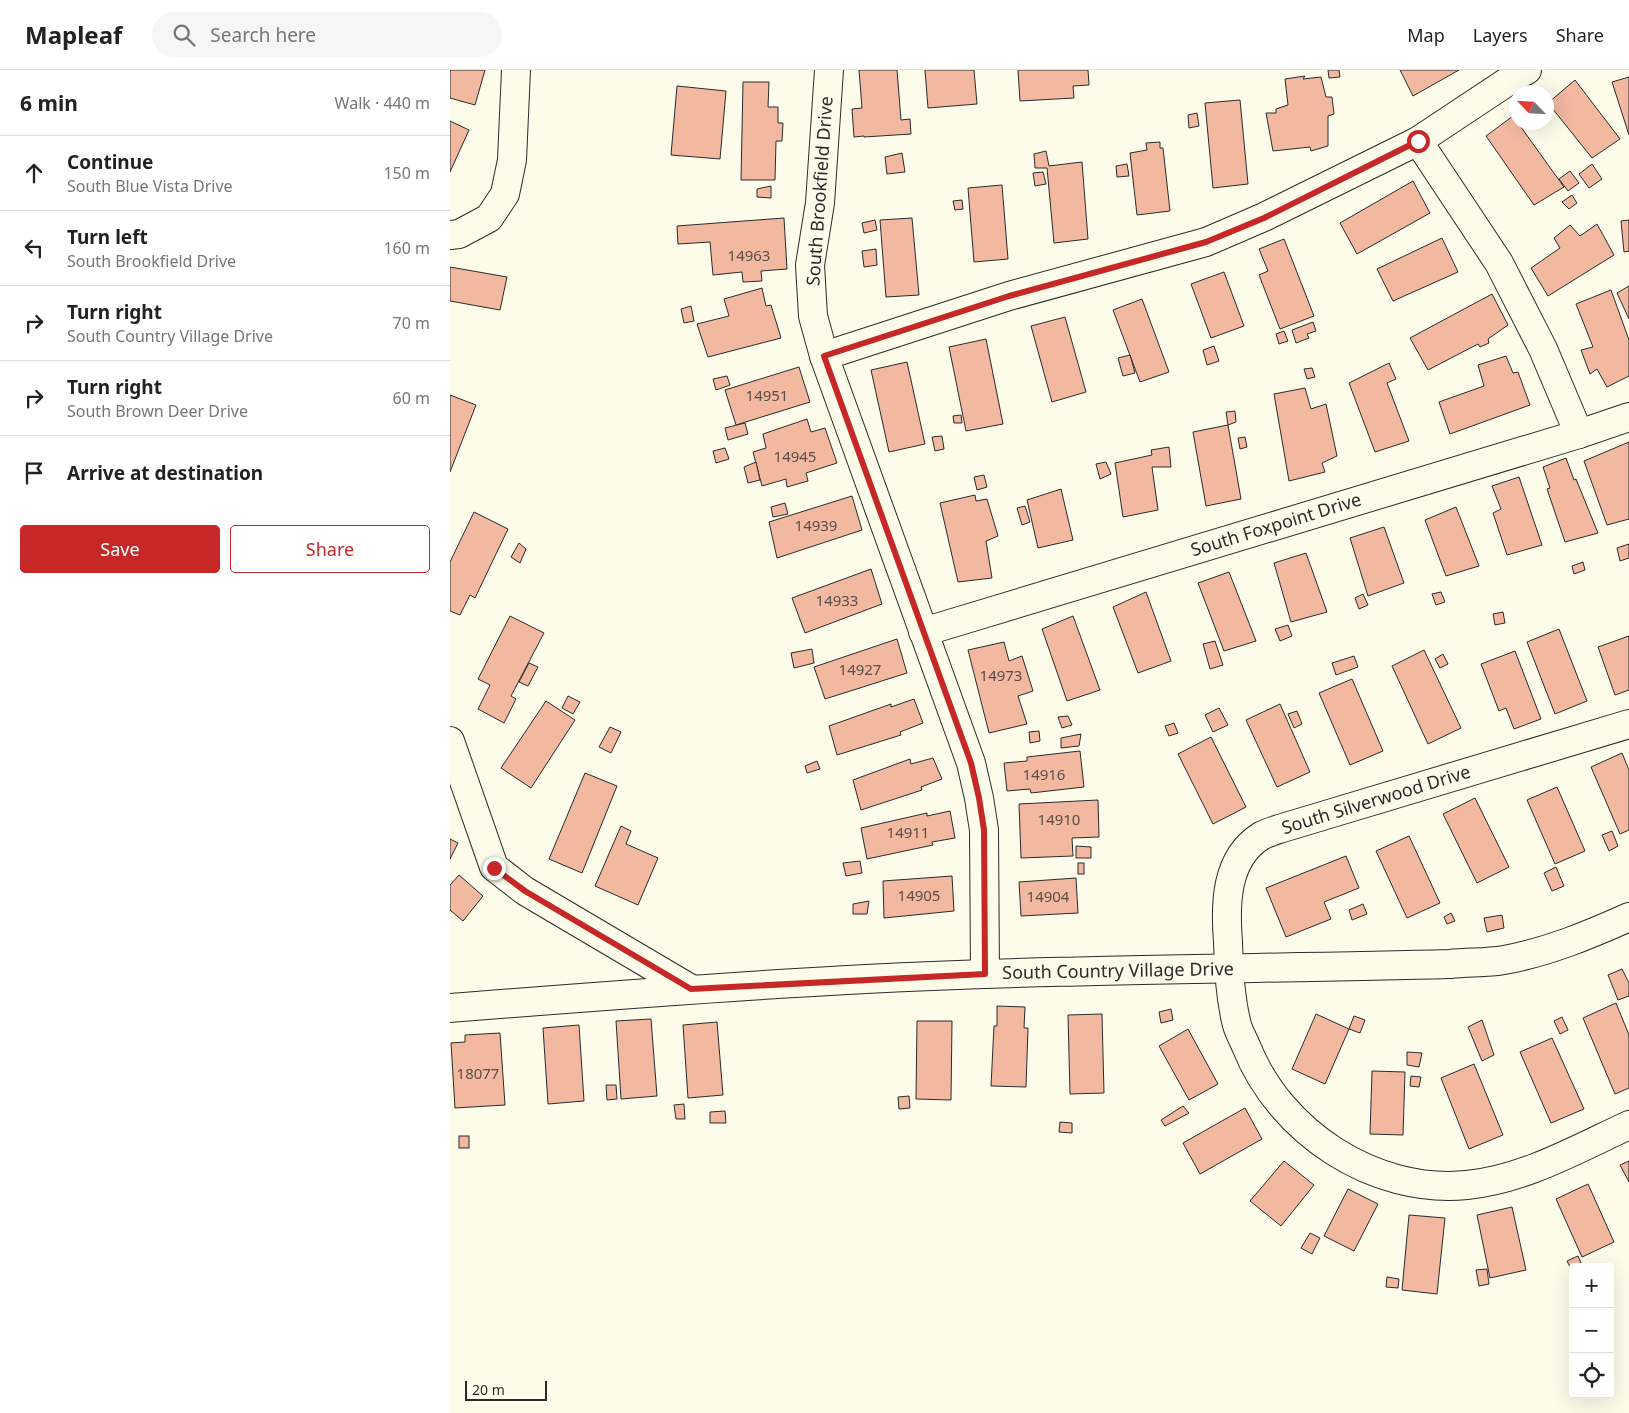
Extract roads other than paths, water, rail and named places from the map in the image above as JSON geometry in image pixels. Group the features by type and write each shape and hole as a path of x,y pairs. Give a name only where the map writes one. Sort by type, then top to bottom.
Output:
{"street":[{"path":"450,235 459,234 488,218 506,194 512,160 516,70"},
{"name":"South Brookfield Drive","path":"829,70 820,203 810,265 813,316 824,356 971,763 984,830 985,974"},
{"path":"824,356 1009,296 1206,242 1264,218 1418,141 1527,70"},
{"path":"1418,141 1499,263 1543,350 1578,434"},
{"name":"South Foxpoint Drive","path":"923,632 1629,417"},
{"name":"South Silverwood Drive","path":"1629,724 1279,829 1261,837 1245,851 1234,869 1228,888 1226,917 1229,969 1237,1025 1251,1060 1268,1090 1292,1118 1336,1153 1365,1168 1396,1179 1421,1184 1465,1185 1492,1181 1547,1163 1629,1125"},
{"path":"450,741 494,868 525,891 691,989"},
{"name":"South Country Village Drive","path":"450,1008 691,989 985,974 1450,964 1503,960 1547,950 1629,917"}]}
